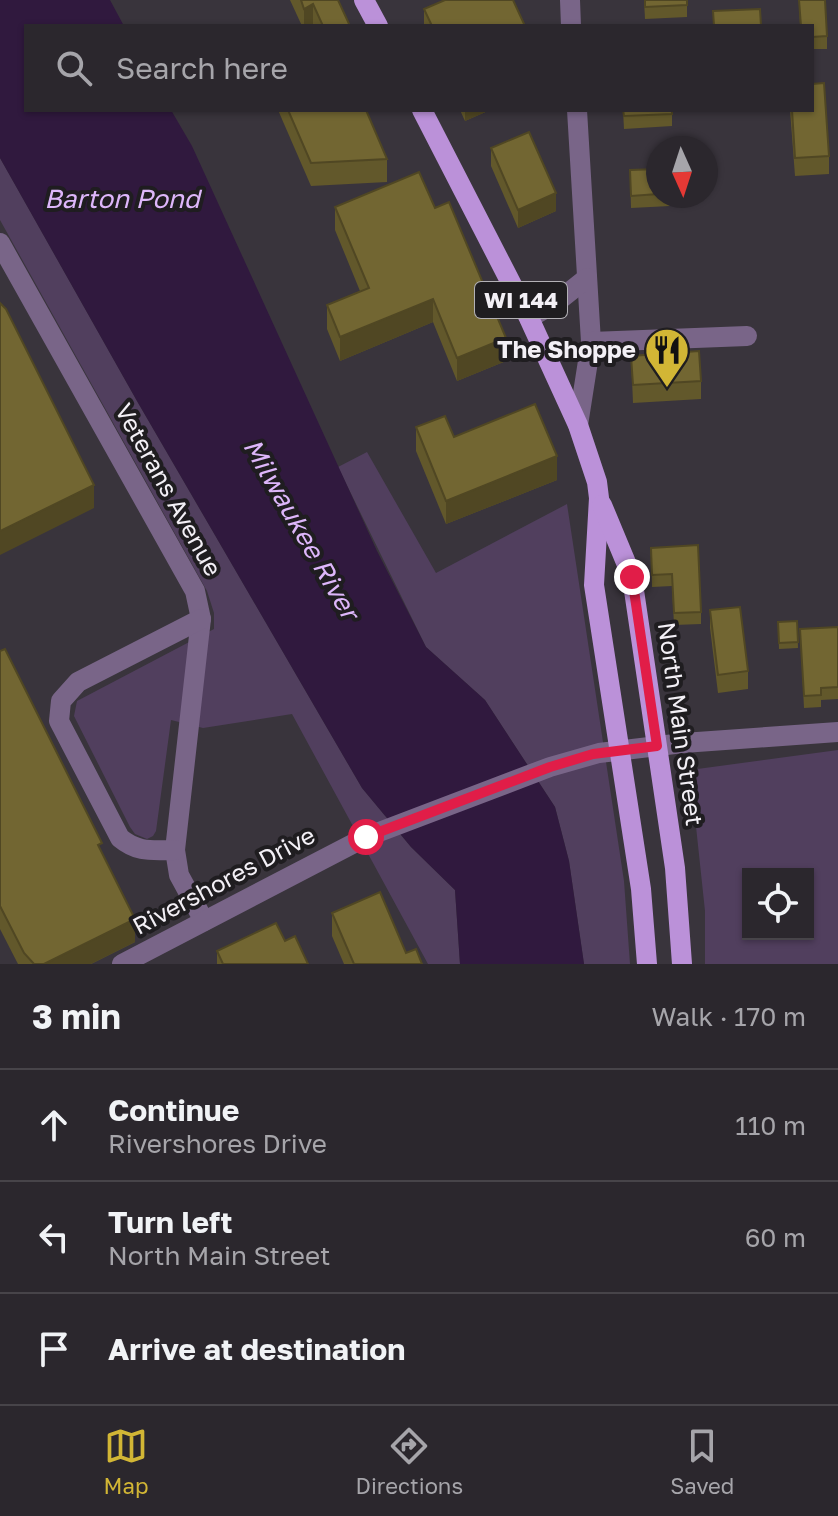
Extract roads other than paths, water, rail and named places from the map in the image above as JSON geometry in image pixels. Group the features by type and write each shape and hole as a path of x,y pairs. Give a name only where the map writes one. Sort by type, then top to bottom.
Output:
{"main road":[{"path":"364,0 377,24"},
{"name":"North Main Street","path":"423,112 529,318 578,425 597,482 599,498 594,585 641,889 647,964"},
{"name":"North Main Street","path":"599,498 632,577 675,868 682,964"}],"street":[{"path":"570,0 571,24"},
{"path":"577,112 591,342 578,425"},
{"name":"Veterans Avenue","path":"0,243 195,591 201,619 175,850 179,875 204,921"},
{"path":"529,318 558,301 587,278"},
{"path":"591,342 747,336"},
{"path":"175,850 140,850 132,848 120,838 59,721 61,701 78,682 201,619"},
{"name":"Rivershores Drive","path":"122,964 366,837 550,767 593,754 620,750 838,732"}],"water":[{"name":"Barton Pond","path":"0,0 110,0 123,24 24,24 24,112 172,112 192,146 377,551 426,647 485,700 555,807 569,861 584,964 460,964 455,890 411,847 362,788 0,158"}],"place":[{"name":"The Shoppe","path":"667,389"}],"water label":[{"name":"Milwaukee River","path":"301,529"}]}
